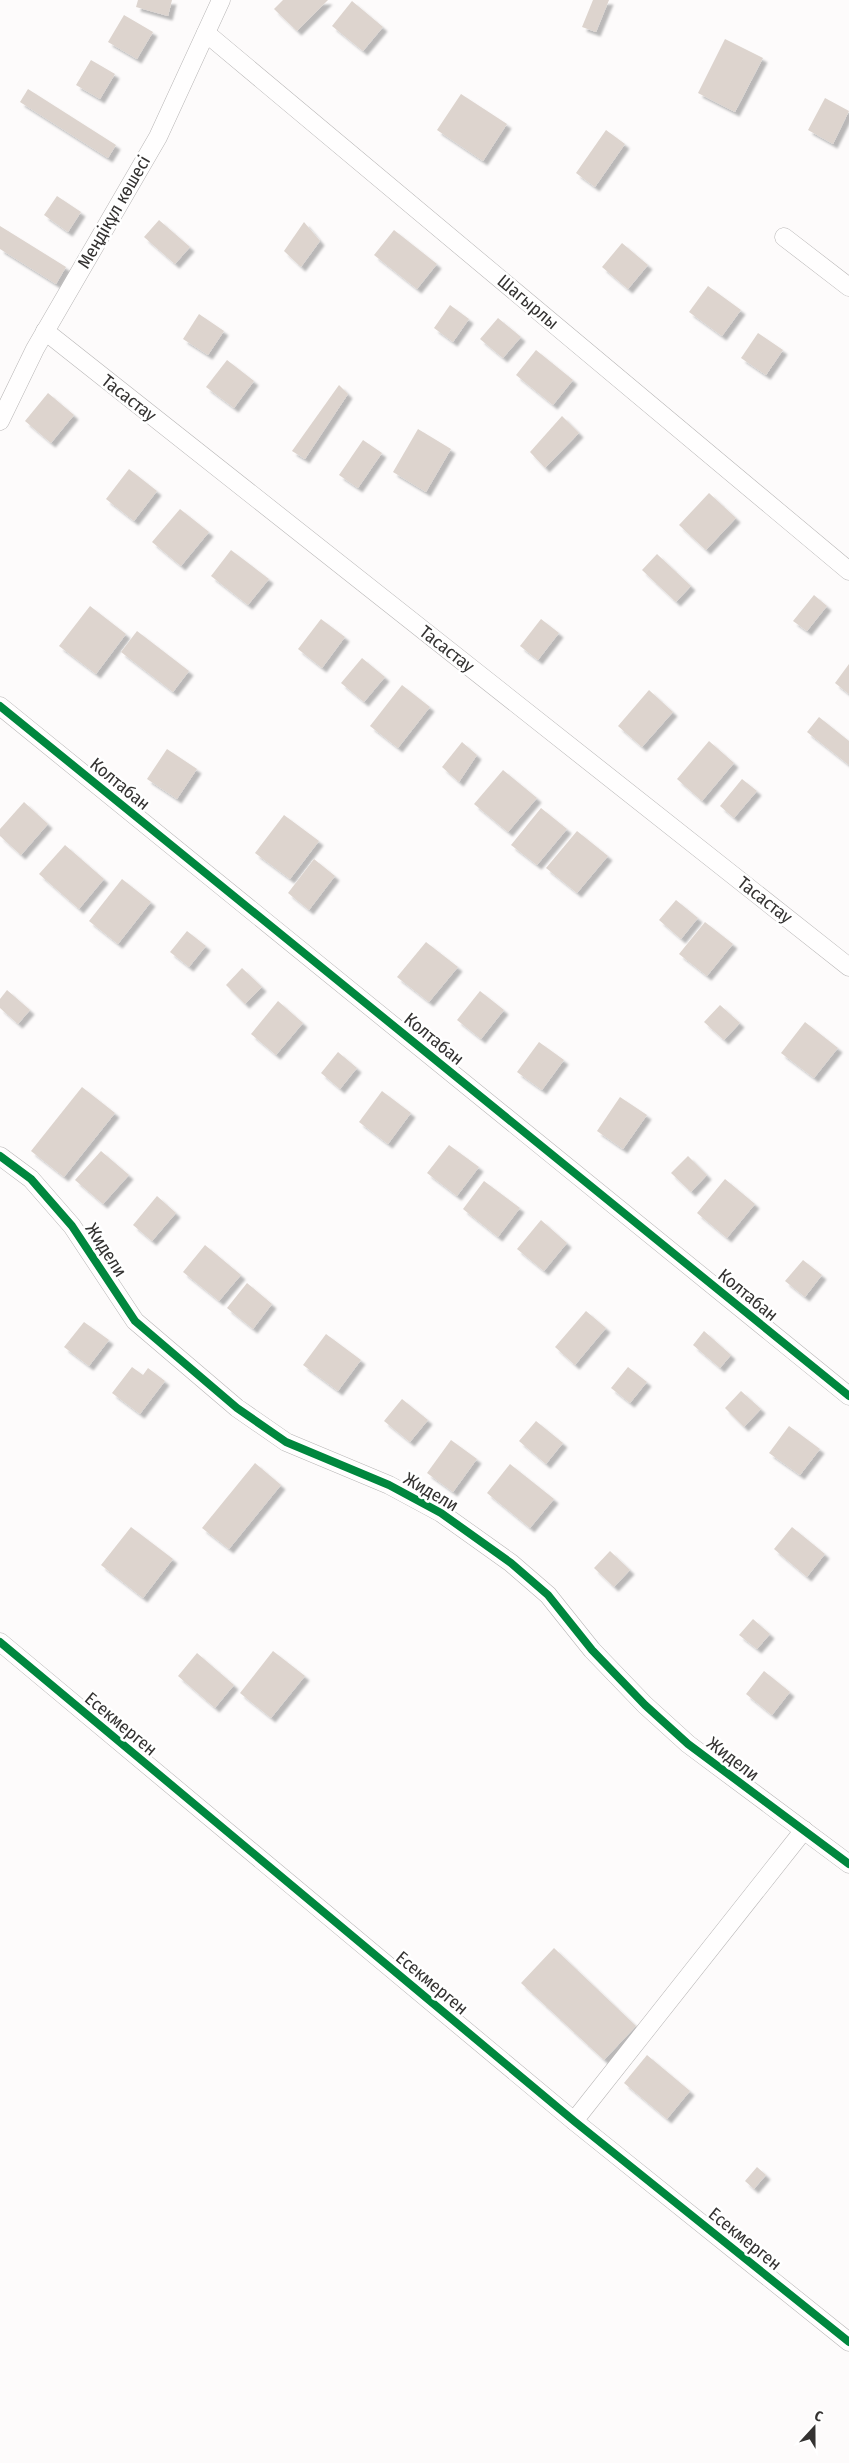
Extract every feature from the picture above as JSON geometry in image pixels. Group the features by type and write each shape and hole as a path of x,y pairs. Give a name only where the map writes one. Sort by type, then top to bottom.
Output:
{"street":[{"name":"Меңдіқұл көшесі","path":"0,421 45,331 158,137 221,0"},
{"name":"Шагырлы","path":"206,33 849,571"},
{"path":"784,237 849,287"},
{"name":"Тасастау","path":"45,331 849,967"},
{"name":"Колтабан","path":"0,706 849,1396"},
{"name":"Жидели","path":"0,1156 31,1180 72,1226 135,1321 237,1408 286,1442 389,1485 441,1513 511,1564 548,1595 592,1650 652,1712 688,1744 849,1864"},
{"name":"Eсекмерген","path":"0,1642 574,2121 849,2342"},
{"path":"574,2121 804,1830"}],"building":[{"path":"138,0 172,0 168,16 136,7"},
{"path":"283,0 328,0 297,31 274,9"},
{"path":"593,0 609,0 596,32 582,27"},
{"path":"352,1 383,27 363,51 332,26"},
{"path":"124,15 153,32 137,59 108,42"},
{"path":"725,39 763,58 735,112 698,93"},
{"path":"91,60 115,74 100,99 76,85"},
{"path":"28,89 116,145 108,158 20,102"},
{"path":"461,94 507,124 483,161 437,130"},
{"path":"825,98 849,111 833,144 808,130"},
{"path":"606,130 625,144 595,187 576,173"},
{"path":"57,196 81,212 68,232 44,215"},
{"path":"159,220 190,247 175,264 144,237"},
{"path":"304,222 320,241 301,267 284,251"},
{"path":"0,226 66,267 56,284 0,249"},
{"path":"394,230 437,264 417,289 374,255"},
{"path":"622,243 648,265 628,289 602,267"},
{"path":"708,286 741,310 722,336 689,312"},
{"path":"450,305 469,319 453,342 434,328"},
{"path":"199,314 224,331 208,355 183,339"},
{"path":"498,318 521,337 503,358 480,339"},
{"path":"758,333 783,350 766,375 741,358"},
{"path":"536,350 573,380 553,405 516,375"},
{"path":"227,360 254,381 234,408 206,387"},
{"path":"339,385 348,394 305,459 292,451"},
{"path":"48,393 74,415 51,443 25,421"},
{"path":"562,416 579,433 545,468 530,452"},
{"path":"418,429 451,449 426,492 393,472"},
{"path":"363,440 382,453 358,488 339,475"},
{"path":"129,469 157,491 134,521 106,499"},
{"path":"709,493 736,518 706,550 679,525"},
{"path":"180,509 209,532 181,566 152,542"},
{"path":"231,550 269,579 248,605 211,576"},
{"path":"657,554 691,586 676,602 642,570"},
{"path":"814,595 827,606 807,631 793,621"},
{"path":"90,606 126,634 96,674 59,646"},
{"path":"321,619 345,637 322,668 298,649"},
{"path":"541,619 559,633 538,660 520,646"},
{"path":"137,631 189,671 173,692 121,652"},
{"path":"362,658 385,677 364,702 341,683"},
{"path":"849,664 849,694 835,683"},
{"path":"402,685 430,707 398,748 370,726"},
{"path":"649,690 673,712 642,747 618,726"},
{"path":"819,717 849,741 849,765 807,732"},
{"path":"709,741 734,763 702,801 677,779"},
{"path":"462,742 477,755 459,782 442,767"},
{"path":"167,749 197,769 177,799 147,779"},
{"path":"503,770 537,798 508,832 474,804"},
{"path":"742,779 757,791 734,818 720,806"},
{"path":"24,802 48,824 21,855 0,836 0,829"},
{"path":"541,808 567,829 537,865 511,845"},
{"path":"284,815 319,841 290,879 255,853"},
{"path":"577,831 608,856 577,893 546,868"},
{"path":"65,845 104,879 79,909 39,874"},
{"path":"314,859 335,876 309,910 288,893"},
{"path":"122,879 151,902 118,944 89,921"},
{"path":"676,900 698,918 681,939 659,920"},
{"path":"705,922 733,944 707,976 679,954"},
{"path":"187,931 206,946 189,967 170,952"},
{"path":"426,942 458,967 429,1002 397,977"},
{"path":"242,968 262,987 245,1004 226,985"},
{"path":"7,990 30,1010 18,1024 0,1008 0,999"},
{"path":"480,991 504,1010 481,1039 457,1020"},
{"path":"278,1001 303,1023 276,1055 251,1034"},
{"path":"720,1005 740,1023 724,1040 704,1022"},
{"path":"805,1022 838,1048 814,1078 781,1053"},
{"path":"539,1042 564,1060 542,1090 517,1072"},
{"path":"338,1052 357,1068 340,1089 321,1073"},
{"path":"82,1087 115,1113 64,1177 31,1151"},
{"path":"382,1091 411,1113 388,1144 359,1122"},
{"path":"620,1097 647,1115 623,1149 597,1131"},
{"path":"449,1145 479,1167 457,1196 427,1173"},
{"path":"101,1151 129,1175 103,1204 75,1180"},
{"path":"688,1156 707,1175 691,1192 671,1173"},
{"path":"725,1179 755,1204 727,1238 697,1213"},
{"path":"484,1181 520,1208 498,1237 463,1209"},
{"path":"157,1196 176,1213 152,1241 133,1225"},
{"path":"541,1220 567,1243 544,1271 517,1249"},
{"path":"205,1245 241,1275 219,1301 183,1272"},
{"path":"803,1260 822,1275 805,1297 785,1281"},
{"path":"247,1283 272,1304 253,1329 227,1308"},
{"path":"586,1311 606,1328 575,1365 555,1347"},
{"path":"84,1322 109,1340 89,1366 64,1347"},
{"path":"704,1331 731,1355 720,1368 693,1345"},
{"path":"326,1334 361,1360 338,1391 303,1365"},
{"path":"132,1367 143,1375 148,1368 165,1381 140,1414 112,1393"},
{"path":"628,1367 647,1382 630,1403 611,1388"},
{"path":"741,1391 761,1409 744,1427 725,1408"},
{"path":"402,1399 428,1420 410,1442 384,1421"},
{"path":"536,1421 563,1443 546,1464 519,1441"},
{"path":"789,1426 820,1449 800,1475 769,1453"},
{"path":"451,1440 477,1459 453,1492 427,1473"},
{"path":"255,1463 281,1485 229,1549 202,1528"},
{"path":"510,1464 554,1499 530,1528 487,1493"},
{"path":"131,1527 173,1559 143,1598 101,1565"},
{"path":"792,1527 825,1554 807,1577 774,1549"},
{"path":"610,1551 630,1570 614,1587 594,1568"},
{"path":"753,1619 770,1634 757,1649 739,1635"},
{"path":"273,1651 305,1676 271,1718 240,1693"},
{"path":"197,1653 234,1685 215,1708 178,1676"},
{"path":"764,1671 790,1692 772,1715 746,1694"},
{"path":"554,1948 636,2026 604,2060 521,1983"},
{"path":"647,2055 690,2091 667,2119 624,2083"},
{"path":"757,2167 766,2175 754,2189 745,2181"}],"cycle path":[{"path":"0,706 849,1396"},
{"path":"0,1156 31,1179 72,1226 135,1321 237,1408 286,1442 389,1485 441,1513 511,1563 548,1595 592,1650 645,1705 688,1744 849,1864"},
{"path":"0,1642 574,2121 849,2342"}]}
